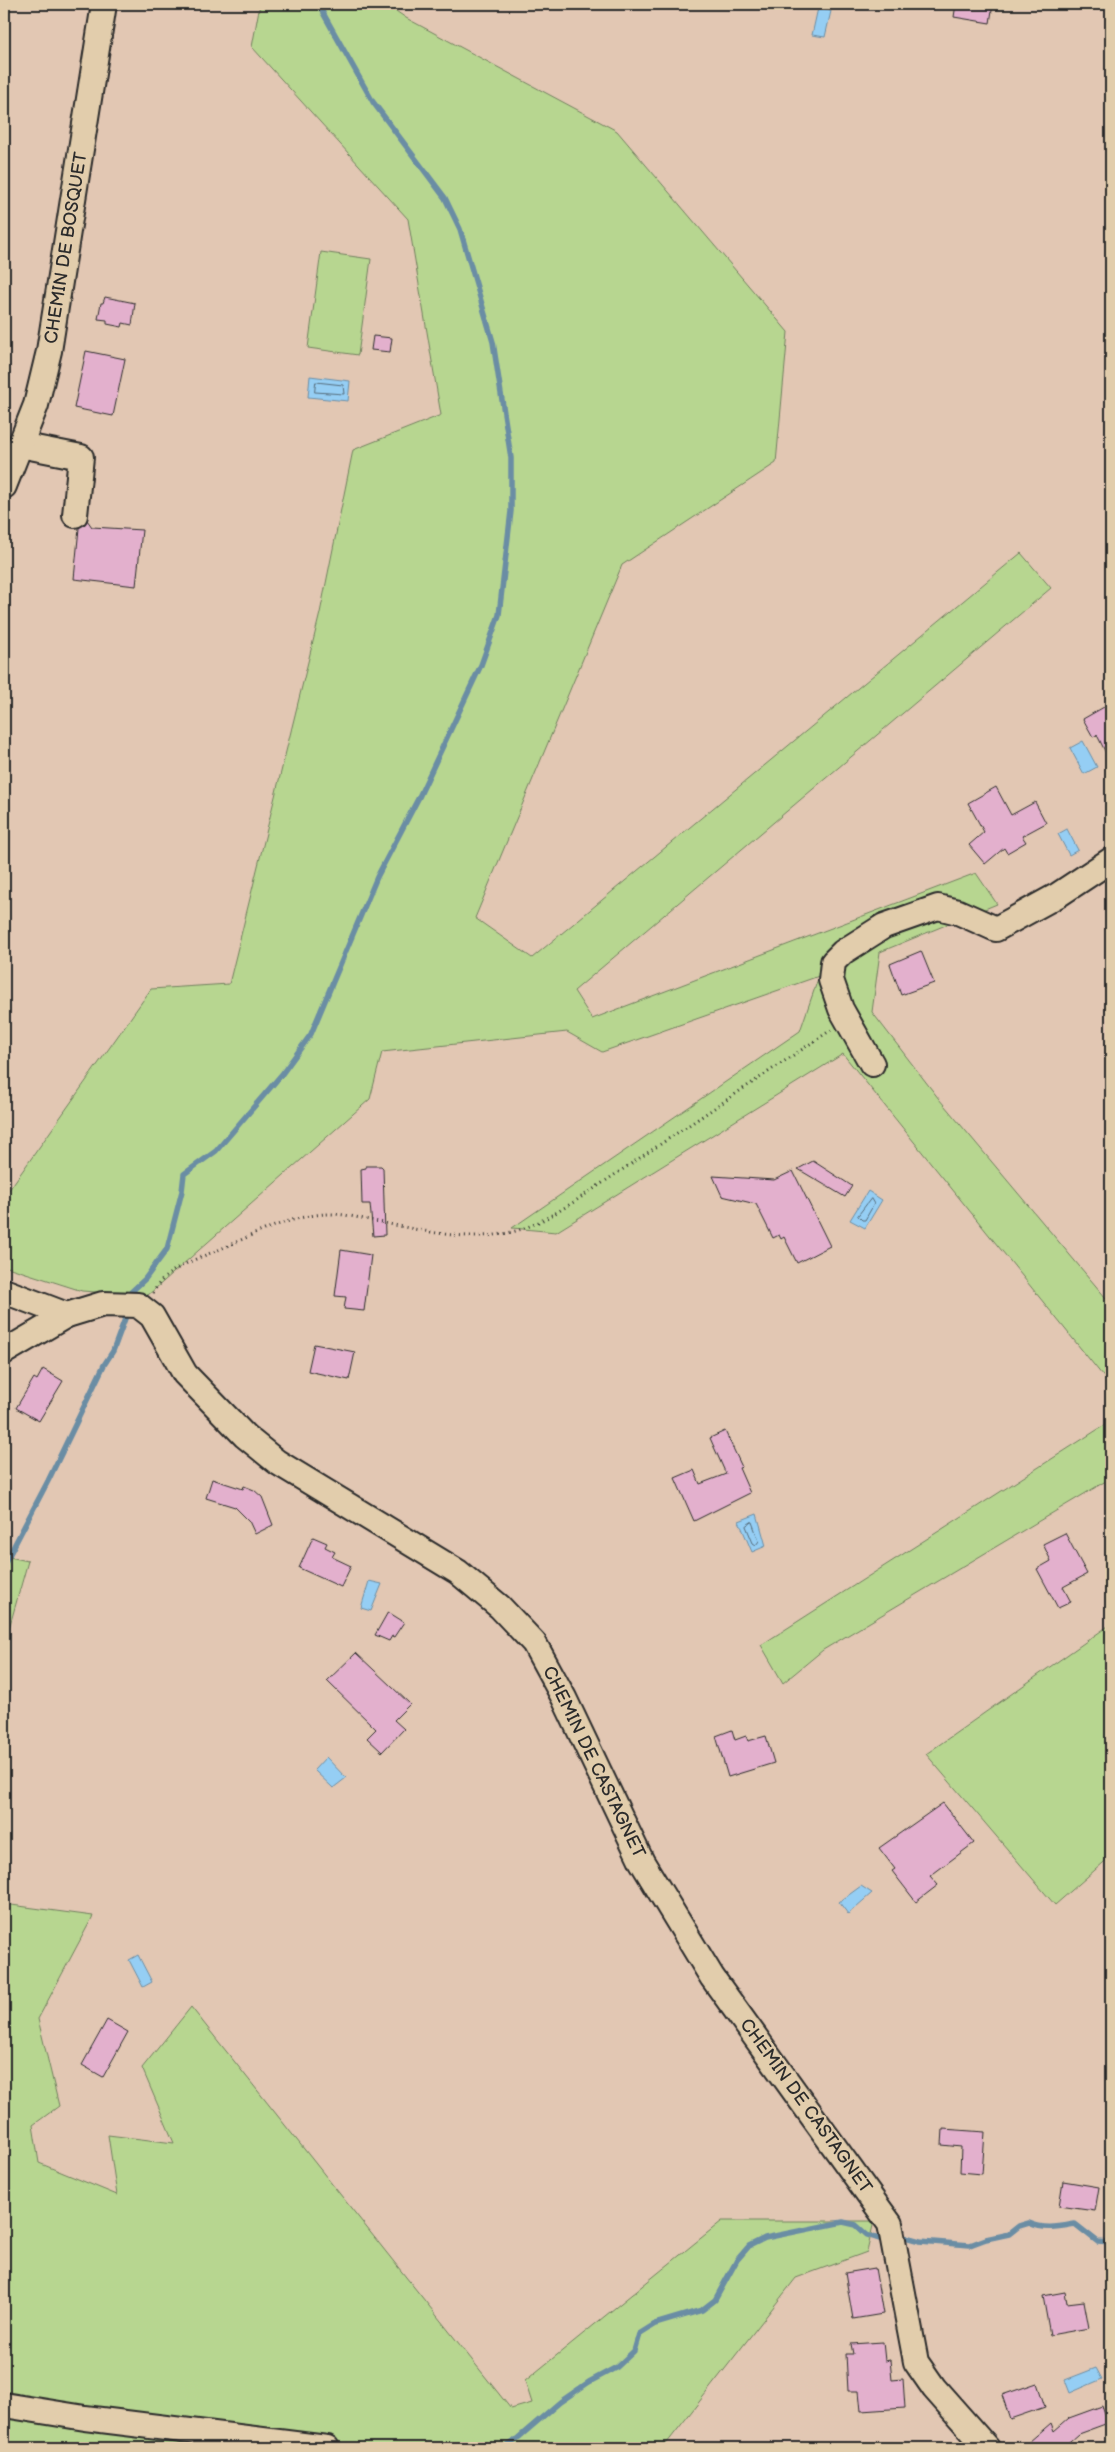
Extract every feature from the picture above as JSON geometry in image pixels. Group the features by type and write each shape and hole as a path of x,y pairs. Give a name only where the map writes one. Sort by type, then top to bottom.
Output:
{"street":[{"name":"CHEMIN DE BOSQUET","path":"4,486 36,405 49,351 104,4"},
{"path":"20,446 81,457 75,515"},
{"path":"872,1064 847,1020 830,980 833,962 843,952 884,926 938,907 958,912 996,929 1058,895 1111,860"},
{"path":"4,1291 67,1316"},
{"path":"4,1352 67,1316 102,1304 138,1305 145,1309"},
{"name":"CHEMIN DE CASTAGNET","path":"145,1309 152,1316 185,1374 245,1436 277,1462 458,1572 500,1607 534,1643 564,1698 642,1862 712,1977 892,2232 909,2334 916,2362 934,2388 987,2448"},
{"path":"4,2405 85,2418 327,2448"}],"path":[{"path":"145,1309 158,1284 183,1265 245,1238 303,1218 327,1214 337,1215 418,1231 464,1236 503,1234 536,1224 574,1202 847,1020"}],"green space":[{"path":"260,4 386,4 406,18 617,131 788,332 776,463 622,565 475,918 532,958 1021,553 1051,588 574,991 592,1019 976,873 997,904 880,952 872,1012 939,1099 1111,1304 1111,1386 843,1054 556,1232 512,1228 800,1031 819,976 602,1052 567,1032 382,1052 370,1099 147,1296 82,1291 4,1266 4,1197 151,989 229,984 320,613 353,450 441,415 408,219 252,47"},
{"path":"321,252 371,259 358,355 308,348"},
{"path":"1111,1421 1111,1478 823,1650 783,1683 761,1645"},
{"path":"4,1556 28,1561 4,1646"},
{"path":"1111,1624 1111,1856 1055,1905 926,1754"},
{"path":"4,1904 93,1916 38,2019 59,2106 33,2125 39,2163 117,2195 108,2135 174,2143 142,2068 191,2007 511,2409 532,2403 525,2381 722,2221 874,2221 867,2252 796,2278 667,2443 634,2448 4,2448"}],"water":[{"path":"818,8 831,11 825,37 812,35"},
{"path":"310,376 350,381 348,401 308,397"},
{"path":"1083,741 1097,767 1084,774 1070,748"},
{"path":"1067,829 1078,850 1069,855 1058,834"},
{"path":"868,1191 882,1200 865,1228 850,1220"},
{"path":"757,1514 766,1546 752,1552 739,1521"},
{"path":"369,1581 382,1584 371,1611 361,1608"},
{"path":"326,1757 346,1778 333,1788 314,1770"},
{"path":"861,1886 872,1893 848,1914 839,1902"},
{"path":"138,1955 152,1982 143,1987 129,1960"},
{"path":"1096,2368 1102,2379 1070,2393 1065,2380"}],"building":[{"path":"956,4 993,4 990,23 954,17"},
{"path":"105,297 135,303 132,325 123,323 122,327 107,324 107,320 98,319 101,303 103,303"},
{"path":"373,336 392,338 390,352 371,350"},
{"path":"86,351 125,359 113,416 74,408"},
{"path":"87,520 92,527 142,530 136,586 74,579 79,528"},
{"path":"1111,703 1111,763 1097,735 1093,737 1083,719"},
{"path":"996,787 1011,815 1035,802 1046,823 1022,836 1026,842 1007,853 1004,848 985,864 969,845 984,832 968,803"},
{"path":"921,951 934,983 901,995 890,964"},
{"path":"813,1161 852,1186 845,1197 798,1169"},
{"path":"366,1166 381,1166 383,1168 385,1235 373,1236 370,1204 362,1204 361,1169 366,1168"},
{"path":"793,1171 830,1246 797,1263 784,1237 781,1239 779,1235 773,1238 756,1204 722,1196 713,1176 774,1180"},
{"path":"341,1250 371,1255 364,1311 344,1309 346,1297 335,1296"},
{"path":"314,1344 355,1352 349,1380 308,1371"},
{"path":"43,1369 63,1381 39,1421 16,1408 34,1378 37,1380"},
{"path":"725,1431 742,1467 739,1468 750,1493 694,1521 675,1478 694,1470 700,1484 726,1474 710,1438"},
{"path":"212,1479 243,1489 244,1486 254,1490 262,1497 273,1525 255,1534 249,1521 235,1507 206,1498"},
{"path":"1065,1533 1087,1574 1063,1587 1071,1602 1058,1608 1037,1569 1051,1561 1043,1544"},
{"path":"313,1537 327,1543 325,1547 335,1552 332,1557 351,1566 341,1587 299,1568"},
{"path":"388,1612 404,1622 389,1641 375,1635"},
{"path":"356,1653 410,1704 394,1720 404,1729 382,1752 367,1738 376,1729 327,1681"},
{"path":"732,1730 735,1740 746,1736 748,1741 766,1736 774,1763 728,1777 716,1736"},
{"path":"943,1803 974,1843 930,1876 938,1885 916,1902 892,1871 895,1869 879,1848"},
{"path":"107,2020 128,2032 103,2077 82,2065"},
{"path":"943,2129 985,2132 982,2174 960,2172 961,2147 942,2145"},
{"path":"1063,2181 1099,2187 1095,2211 1059,2206"},
{"path":"875,2268 883,2314 853,2319 845,2273"},
{"path":"1065,2292 1067,2303 1084,2301 1089,2328 1050,2335 1043,2296"},
{"path":"883,2342 885,2361 890,2360 892,2380 903,2379 905,2408 861,2411 859,2391 848,2391 846,2354 853,2354 851,2344"},
{"path":"1037,2383 1045,2407 1010,2419 1002,2395"},
{"path":"1102,2406 1108,2423 1078,2434 1062,2448 1022,2448 1051,2423 1054,2431 1069,2418"}],"waterway":[{"path":"131,1292 145,1279 167,1249 182,1191 184,1174 216,1151 282,1074 311,1034 377,877 419,797 481,665 499,615 511,511 511,458 493,342 460,229 445,198 373,102 318,4"},
{"path":"4,1565 48,1481 104,1365 113,1351 126,1316"},
{"path":"502,2448 511,2444 560,2402 589,2382 617,2367 634,2351 639,2334 655,2324 702,2310 715,2300 737,2260 749,2246 765,2238 843,2222 856,2225 867,2235 879,2239 887,2237"},
{"path":"898,2235 920,2241 970,2245 1009,2234 1019,2226 1029,2223 1046,2227 1075,2224 1098,2242 1111,2243"}]}
